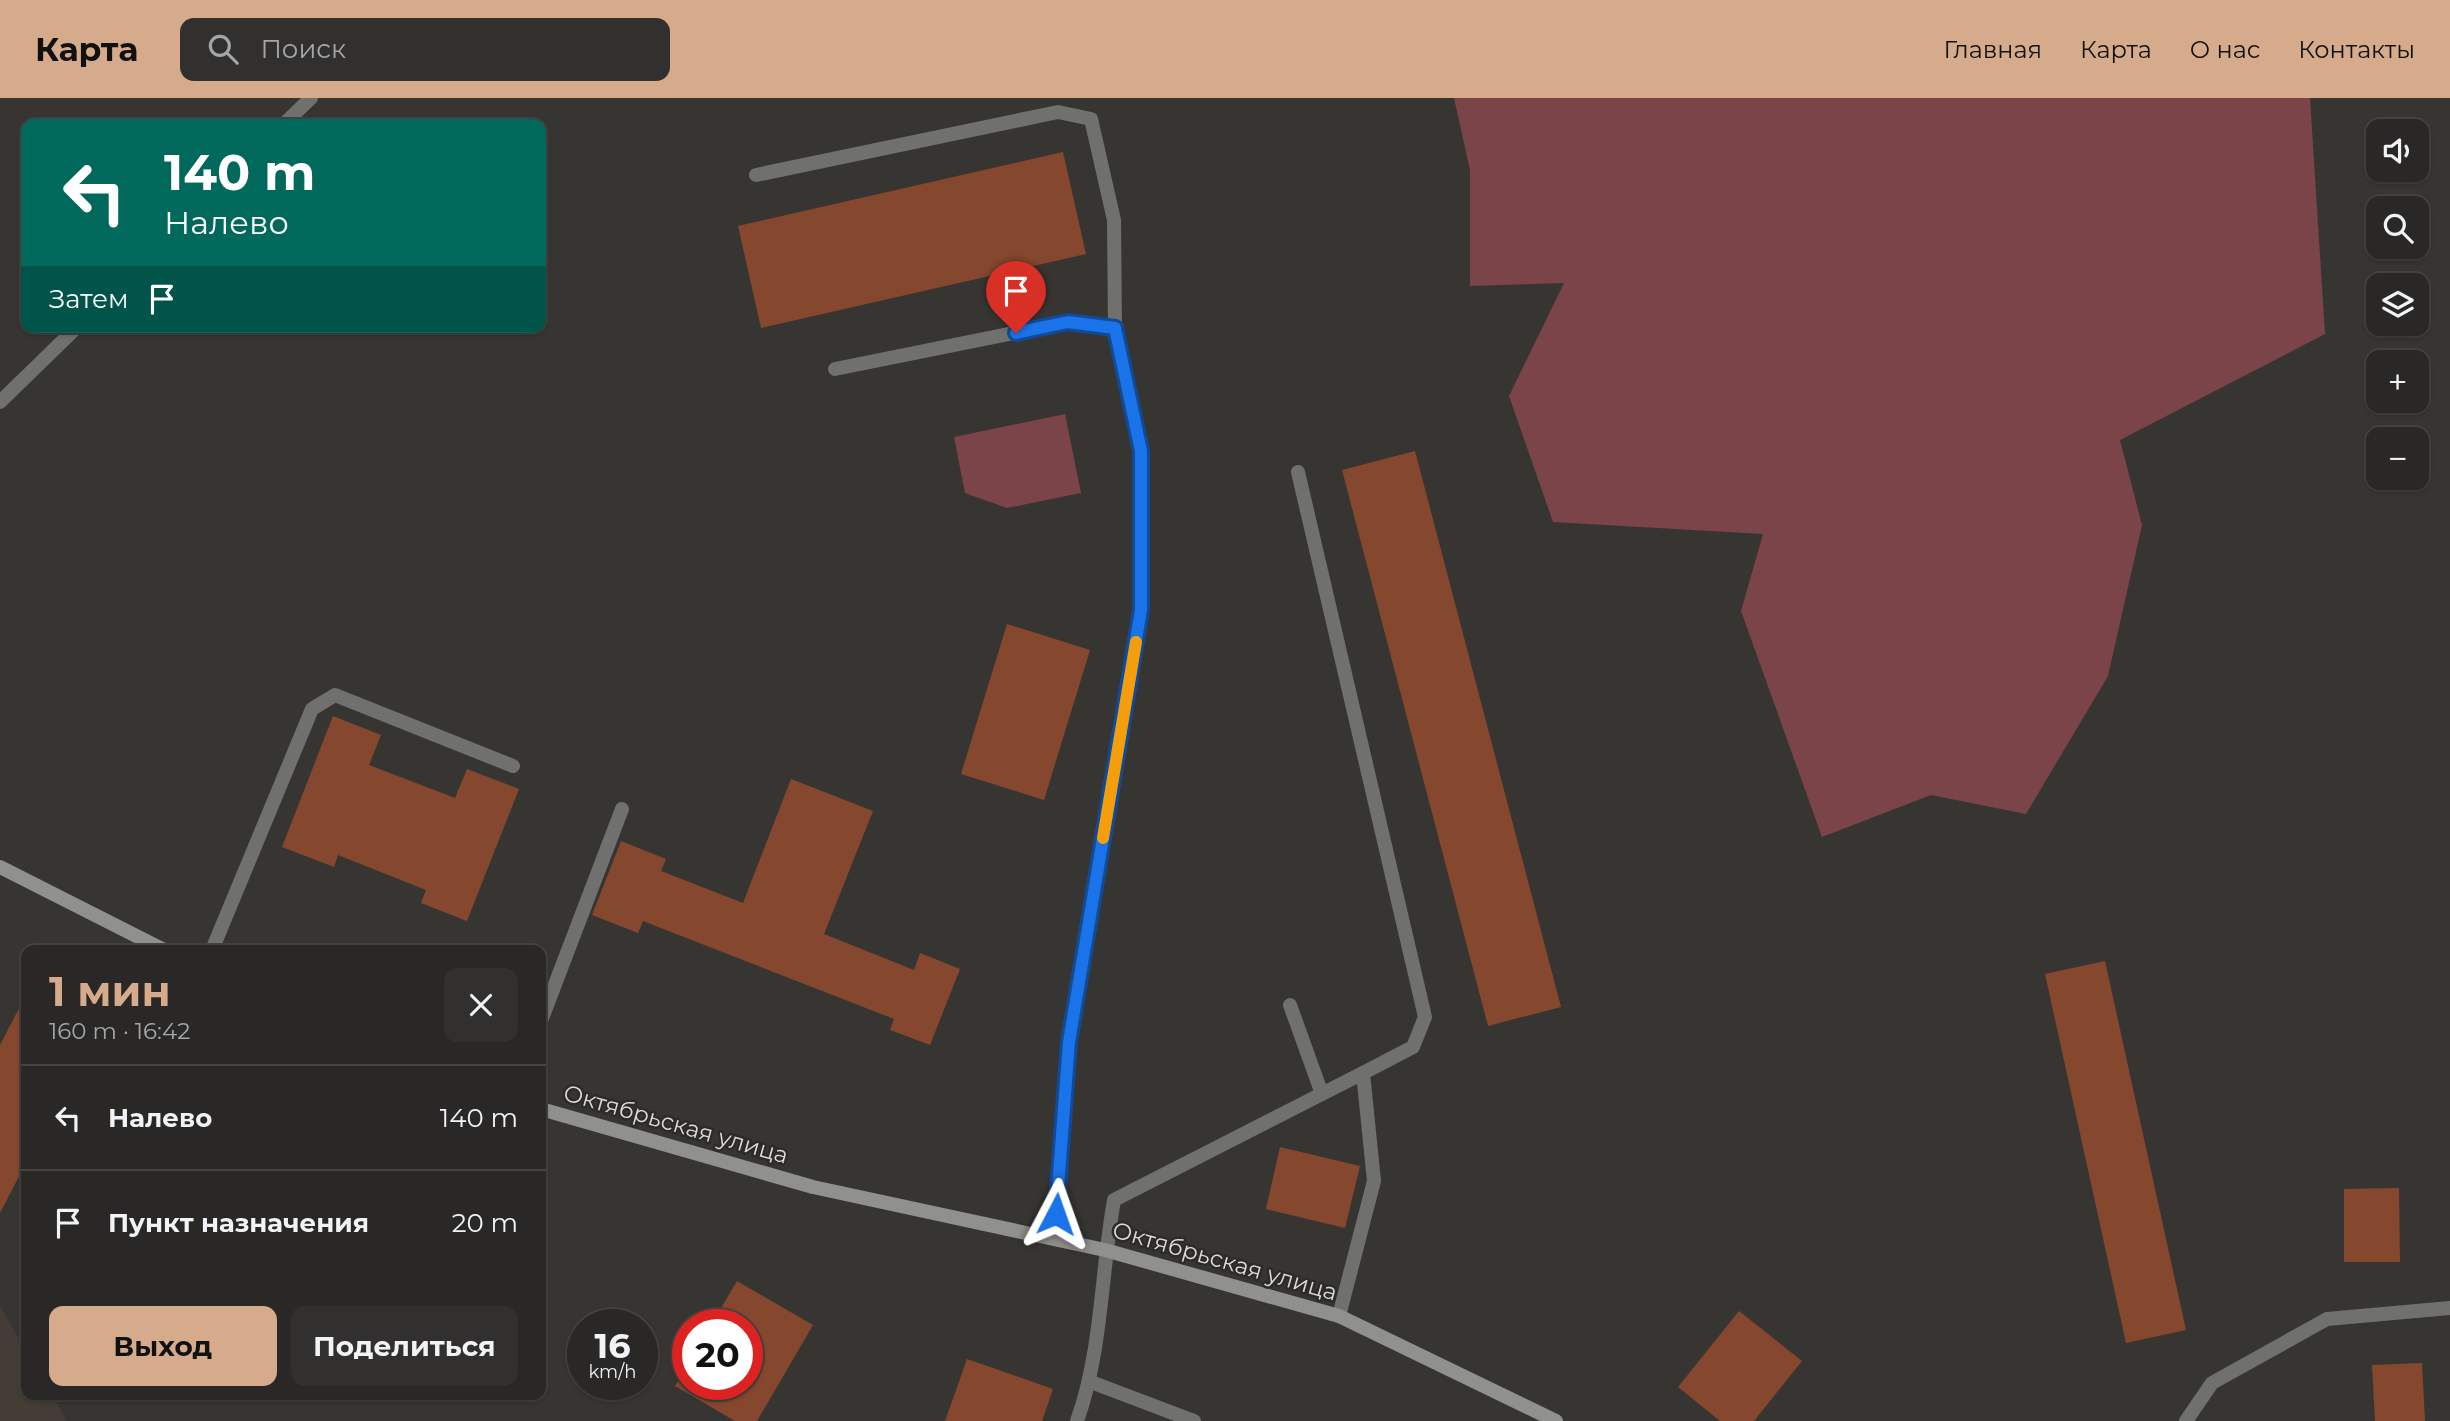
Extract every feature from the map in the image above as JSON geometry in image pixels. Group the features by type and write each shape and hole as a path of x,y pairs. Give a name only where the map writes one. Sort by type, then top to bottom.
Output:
{"street":[{"path":"289,119 311,98"},
{"path":"756,175 1058,112 1091,119 1114,220 1115,328 1141,451 1141,610 1069,1042 1054,1238"},
{"path":"835,369 1068,322 1115,328"},
{"path":"0,402 71,333"},
{"path":"1077,1421 1091,1382 1105,1250 1114,1200 1413,1047 1425,1017 1298,472"},
{"path":"214,945 312,709 335,695 513,766"},
{"path":"546,1008 622,809"},
{"path":"0,867 154,945"},
{"path":"1290,1005 1322,1094"},
{"path":"1339,1316 1374,1181 1363,1073"},
{"name":"Октябрьская улица","path":"546,1110 813,1187 1105,1250 1339,1316 1556,1421"},
{"path":"2186,1421 2212,1383 2327,1319 2450,1308"},
{"path":"1091,1382 1194,1421"}],"shaded area":[{"path":"1454,98 2310,98 2325,334 2120,440 2142,525 2108,676 2026,814 1931,795 1822,837 1741,611 1763,534 1553,522 1509,396 1564,283 1470,286 1470,170"},
{"path":"1065,414 1081,493 1007,508 965,493 954,437"},
{"path":"0,1306 21,1342 21,1400 55,1400 67,1421 0,1421"}],"building":[{"path":"1063,152 1086,254 761,328 738,226"},
{"path":"1415,451 1561,1007 1488,1026 1342,470"},
{"path":"1007,624 1090,650 1044,800 961,774"},
{"path":"333,716 381,735 369,765 455,798 467,769 519,789 467,921 421,903 426,890 338,855 334,867 282,847"},
{"path":"791,779 873,811 824,934 914,970 920,953 960,969 930,1045 890,1030 894,1019 643,921 638,933 592,915 621,841 666,859 661,871 743,903"},
{"path":"2105,961 2186,1330 2126,1343 2045,974"},
{"path":"21,1005 21,1173 0,1213 0,1045"},
{"path":"1280,1147 1360,1166 1345,1228 1266,1209"},
{"path":"2399,1188 2400,1262 2344,1262 2344,1189"},
{"path":"737,1281 813,1325 757,1421 735,1421 699,1400 763,1400 763,1309 720,1309"},
{"path":"1739,1311 1802,1361 1754,1421 1720,1421 1678,1387"},
{"path":"967,1359 1053,1389 1042,1421 945,1421"},
{"path":"2422,1363 2425,1421 2375,1421 2372,1365"}],"slow traffic":[{"path":"1103,838 1136,642"}],"route":[{"path":"1016,333 1068,322 1115,328 1141,451 1141,610 1069,1042 1056,1214"}]}
